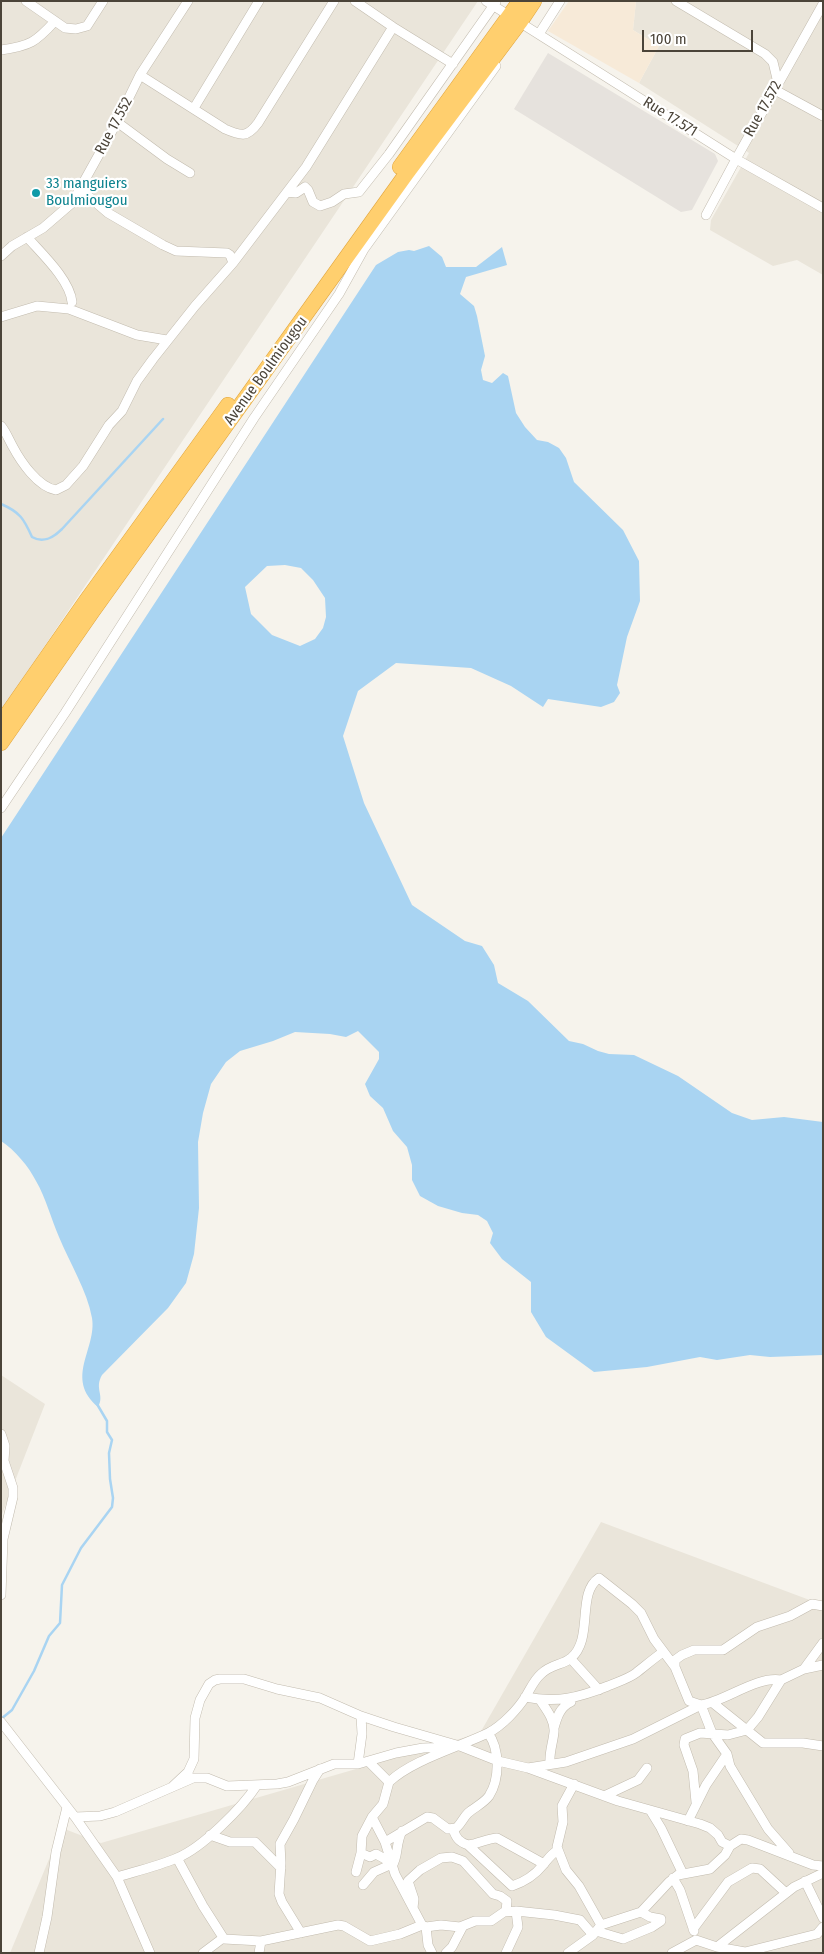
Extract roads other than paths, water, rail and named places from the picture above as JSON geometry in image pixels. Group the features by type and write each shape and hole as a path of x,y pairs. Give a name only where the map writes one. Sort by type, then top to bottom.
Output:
{"highway":[{"name":"Avenue Boulmiougou","path":"1,723 86,601 412,149 519,21 520,1"},
{"name":"Avenue Boulmiougou","path":"1,743 92,612 407,173 534,1"}],"street":[{"path":"26,1 66,28 72,29 84,28 104,1"},
{"name":"Rue 17.552","path":"1,256 12,246 43,228 72,203 117,122 140,75 188,1"},
{"path":"194,108 259,1"},
{"path":"140,75 226,129 240,135 250,132 258,123 334,1"},
{"path":"355,1 453,64"},
{"path":"539,34 560,1"},
{"path":"676,1 765,54 773,62 777,86 823,116"},
{"path":"287,192 296,193 305,187 313,202 320,206 332,202 344,194 359,192 389,154 453,64 492,3"},
{"name":"Rue 17.571","path":"492,3 736,159 823,208"},
{"name":"Rue 17.572","path":"706,215 823,4"},
{"path":"1,50 17,48 34,42 55,21"},
{"path":"1,808 65,713 254,418 339,294 364,249 510,45 519,21"},
{"path":"1,426 14,450 39,482 56,490 63,487 83,466 109,425 122,411 137,381 167,340 233,263 306,168 393,27"},
{"path":"117,122 167,159 190,173"},
{"path":"80,189 108,213 163,246 176,251 227,253 230,255 233,263"},
{"path":"27,237 60,276 72,295 73,308"},
{"path":"1,317 37,306 73,308 136,335 167,340"},
{"path":"1,1434 5,1446 4,1461 13,1488 13,1497 5,1513 1,1595"},
{"path":"356,1872 361,1853 362,1836 372,1817 383,1804 389,1782 396,1775 410,1767 488,1733 508,1717 525,1697 535,1680 547,1669 570,1659 583,1636 588,1596 594,1583 599,1578 638,1610 674,1667 688,1701 701,1705"},
{"path":"674,1667 675,1660 682,1655 700,1649 723,1650 757,1627 783,1619 812,1604 823,1606"},
{"path":"822,1643 823,1648"},
{"path":"804,1669 822,1643"},
{"path":"525,1697 540,1700 566,1700 599,1690 633,1675 663,1652"},
{"path":"570,1659 599,1690"},
{"path":"528,1768 566,1762 633,1739 701,1705 712,1703 752,1685 770,1679 781,1680 804,1669 823,1665"},
{"path":"173,1786 188,1772 194,1759 194,1728 198,1708 209,1684 215,1680 237,1678 254,1681 277,1690 320,1698 394,1728 460,1746 498,1761 528,1768 604,1796 710,1828 718,1835 722,1842 730,1846"},
{"path":"696,1802 693,1771 684,1745 685,1739 700,1733 728,1735 747,1730 758,1717 781,1680"},
{"path":"540,1700 549,1714 554,1728"},
{"path":"550,1764 549,1755 557,1716 566,1704 571,1702"},
{"path":"712,1703 763,1742 803,1743 823,1746"},
{"path":"701,1705 712,1733 727,1754 730,1766 768,1829 791,1855"},
{"path":"358,1764 362,1734 361,1716"},
{"path":"1,1722 75,1817 117,1877 150,1953"},
{"path":"385,1842 428,1817 434,1818 448,1829 453,1828 459,1825 467,1814 489,1796 498,1761 495,1748 488,1733"},
{"path":"75,1817 100,1816 115,1812 194,1778 201,1777 215,1781 223,1786 288,1782 334,1764 358,1764 396,1753 423,1748 460,1746"},
{"path":"688,1821 696,1802 727,1754"},
{"path":"368,1761 389,1782"},
{"path":"604,1796 638,1780 647,1768"},
{"path":"301,1933 279,1894 280,1844 320,1769"},
{"path":"574,1784 562,1806 563,1822 557,1847 566,1870 580,1886 596,1930"},
{"path":"117,1877 177,1858 210,1835 257,1785"},
{"path":"39,1953 48,1910 56,1852 67,1807"},
{"path":"650,1810 662,1828 683,1874"},
{"path":"372,1817 385,1842 395,1874 413,1908 430,1949"},
{"path":"453,1828 460,1842 468,1845 512,1886 522,1883 535,1874 553,1853 558,1850"},
{"path":"363,1885 374,1872 392,1865 396,1859 396,1847 402,1831"},
{"path":"210,1835 230,1842 255,1842 281,1868"},
{"path":"468,1845 482,1843 490,1838 497,1838 544,1864"},
{"path":"568,1953 596,1930 641,1912 673,1878 683,1874 710,1869 725,1855 730,1846 741,1839 791,1855 813,1865 823,1866"},
{"path":"361,1853 370,1857 376,1854 392,1865"},
{"path":"413,1908 414,1899 408,1881 420,1870 441,1858 452,1857 463,1861 493,1894 500,1896 507,1902 518,1927 506,1953"},
{"path":"177,1858 223,1938 229,1940 261,1941 344,1926 370,1940 420,1927 441,1925 454,1927 464,1926 475,1921 491,1921 511,1911 554,1915 580,1920 596,1930 624,1939 661,1921 661,1919 650,1917 641,1912"},
{"path":"693,1929 728,1882 752,1868 760,1869 786,1893"},
{"path":"716,1947 786,1893 805,1881 823,1873"},
{"path":"673,1878 680,1890 696,1940"},
{"path":"805,1881 823,1918"},
{"path":"446,1953 452,1947 464,1926"},
{"path":"672,1953 696,1940 716,1947 745,1952 817,1934 823,1927"},
{"path":"203,1953 223,1938"},
{"path":"259,1953 261,1941"}],"water":[{"path":"429,246 442,257 446,267 476,267 502,247 507,265 466,277 460,294 474,306 477,316 485,356 481,370 483,380 492,383 503,373 508,376 516,413 525,427 537,440 548,442 559,448 566,458 574,482 623,530 639,561 640,601 627,637 617,685 620,693 614,702 601,707 548,699 543,707 511,686 471,668 396,663 358,691 343,736 364,803 412,905 465,941 482,946 494,965 498,983 528,1001 569,1041 609,1054 634,1055 678,1076 732,1113 752,1120 784,1117 823,1122 823,1355 770,1357 750,1355 717,1360 700,1357 647,1367 594,1372 546,1337 531,1312 531,1282 502,1259 490,1243 493,1233 487,1221 478,1215 462,1213 438,1206 420,1196 412,1180 412,1165 407,1147 393,1131 383,1108 370,1096 365,1084 379,1059 379,1052 358,1031 346,1037 295,1032 240,1051 226,1062 211,1084 198,1142 199,1208 194,1254 186,1283 168,1308 102,1375 99,1384 100,1403 98,1407 88,1396 83,1385 82,1374 92,1330 92,1318 86,1297 36,1181 21,1159 1,1141 1,838 376,265 398,252 414,251","holes":["285,565 301,568 313,580 325,598 326,617 323,628 315,639 300,646 272,635 251,614 245,587 267,566"]}],"waterway":[{"path":"1,504 13,510 21,517 32,537 45,540 56,535 163,419"},
{"path":"1,1719 12,1710 34,1671 49,1636 60,1623 62,1585 81,1548 112,1507 109,1453 112,1440 107,1432 107,1421 97,1404"}],"place":[{"name":"33 manguiers Boulmiougou","path":"36,193"}]}
